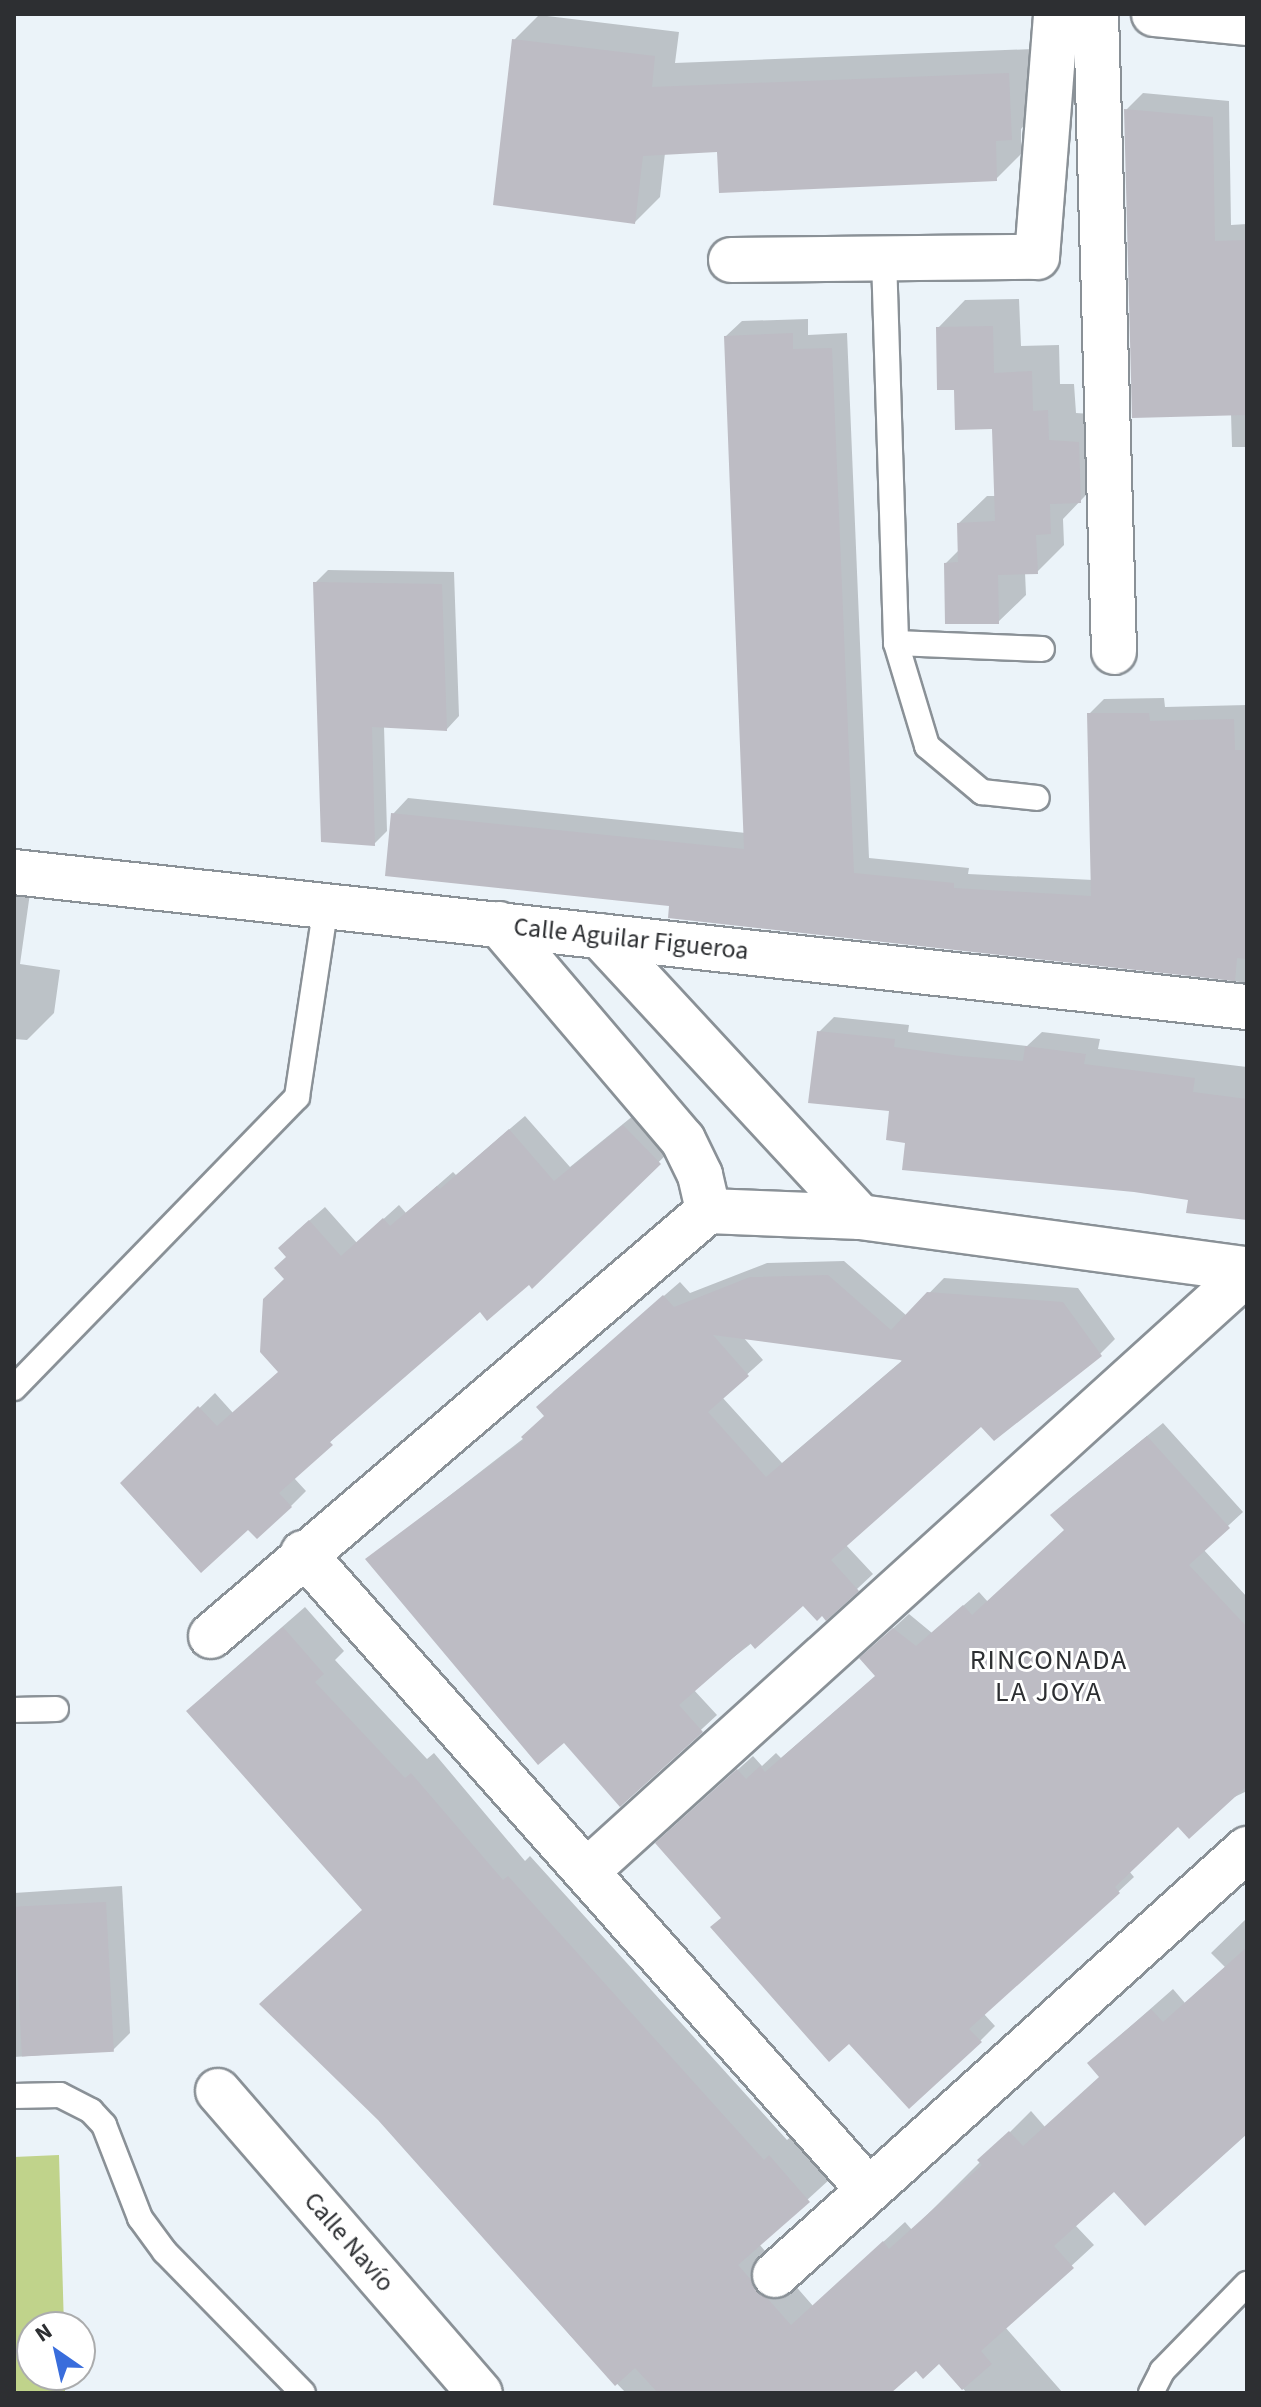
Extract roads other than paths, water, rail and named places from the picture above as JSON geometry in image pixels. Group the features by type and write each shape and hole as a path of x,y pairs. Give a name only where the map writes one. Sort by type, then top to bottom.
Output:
{"street":[{"path":"731,260 1037,257 1056,14"},
{"path":"1096,14 1114,652"},
{"path":"1154,14 1247,23"},
{"name":"Calle Aguilar Figueroa","path":"14,872 1247,1007"},
{"path":"499,924 683,1140 700,1175 708,1211"},
{"path":"600,936 860,1217"},
{"path":"211,1636 303,1553 708,1211 860,1217 1247,1271"},
{"path":"587,1871 1247,1271"},
{"path":"303,1553 869,2190"},
{"path":"775,2275 1247,1849"},
{"name":"Calle Navío","path":"218,2091 480,2393"}],"lane":[{"path":"884,258 896,643 927,746 982,792 1037,798"},
{"path":"896,643 1042,649"},
{"path":"14,1388 297,1097 326,905"},
{"path":"14,1710 56,1709"},
{"path":"14,2096 60,2095 91,2111 104,2125 140,2218 165,2252 303,2393"},
{"path":"1151,2393 1162,2371 1247,2284"}],"district":[{"name":"RINCONADA LA JOYA","path":"1049,1676"}]}
